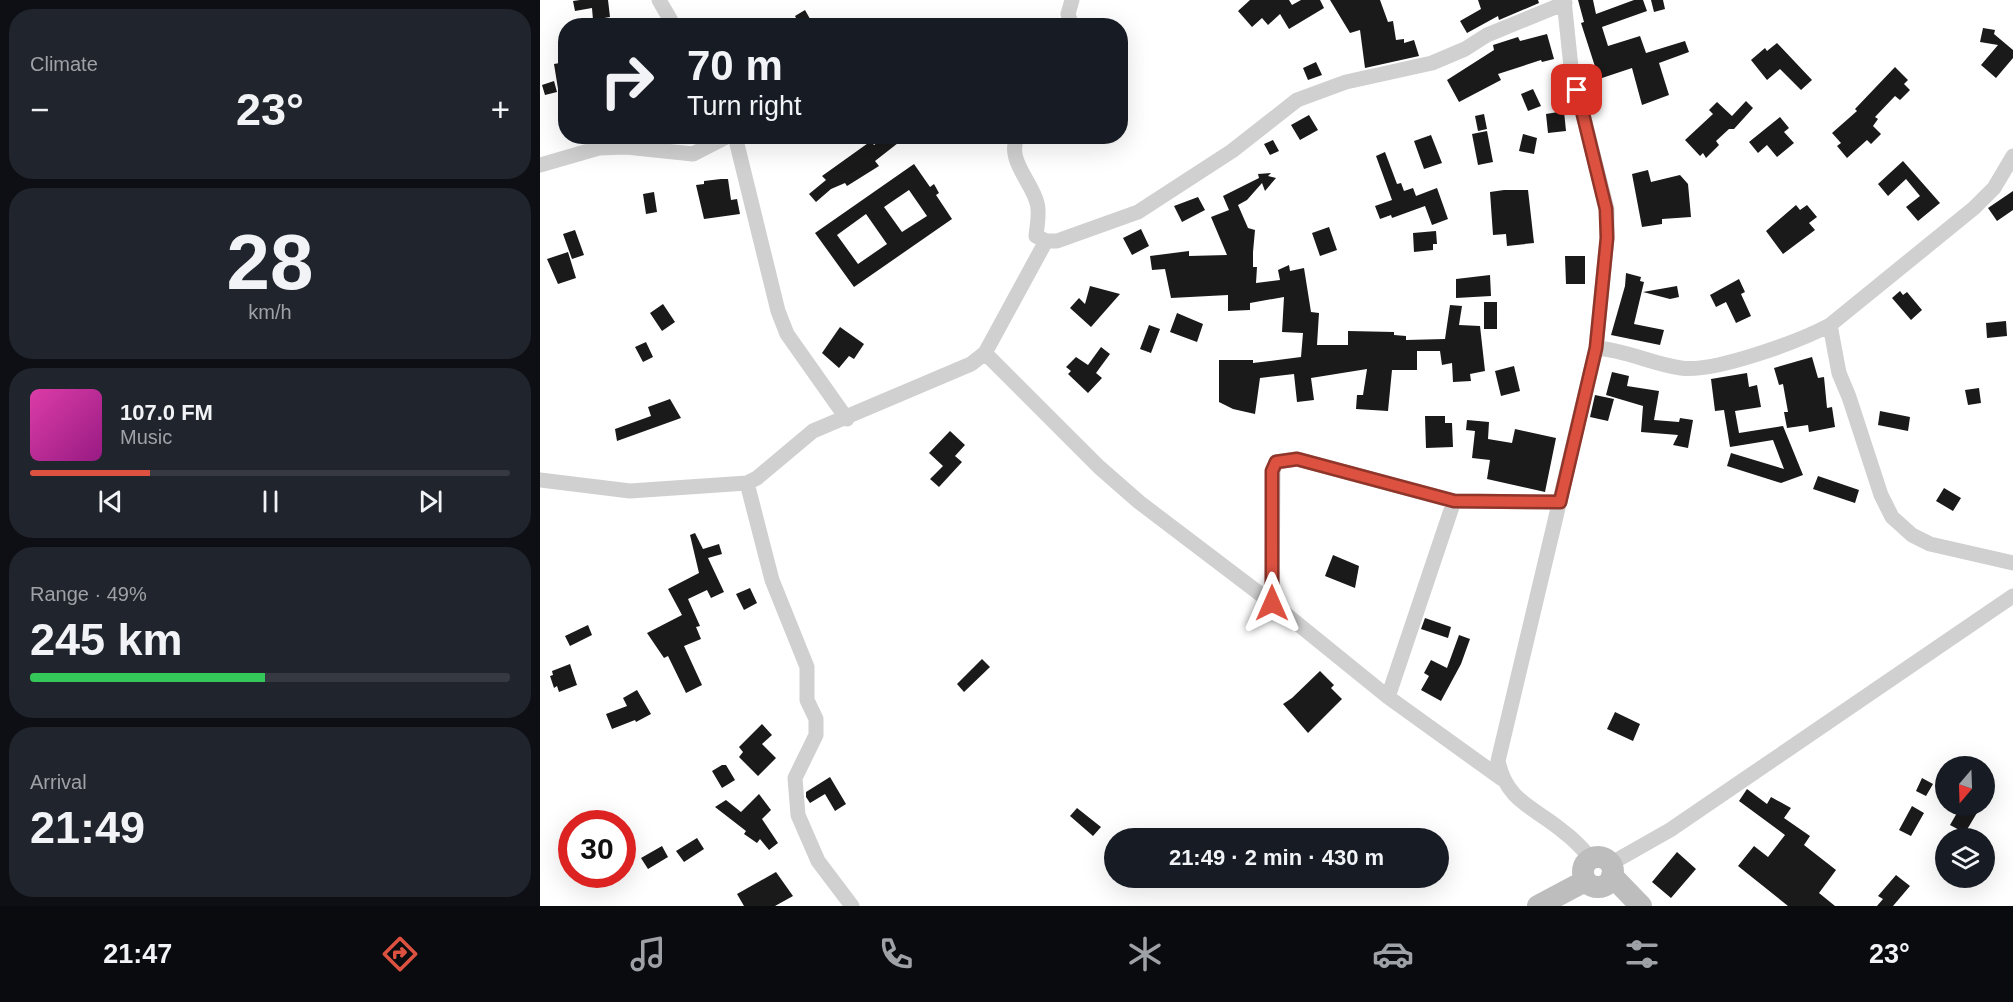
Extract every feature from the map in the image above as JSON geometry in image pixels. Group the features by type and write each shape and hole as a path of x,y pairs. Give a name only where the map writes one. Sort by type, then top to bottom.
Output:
{"street":[{"path":"659,0 669,18"},
{"path":"1069,18 1072,0"},
{"path":"1014,144 1014,153 1038,203 1036,236 1046,241 1057,241 1138,212 1232,151 1297,100 1346,82 1432,63 1465,49 1487,35 1564,1 1571,67 1606,209 1607,238 1596,348 1498,761 1502,779"},
{"path":"540,165 599,148 626,147 693,154 712,144"},
{"path":"737,144 778,311 787,334 847,419"},
{"path":"1596,348 1617,350 1673,367 1694,369 1720,364 1805,337 1830,325 1974,207 1994,188 2013,156"},
{"path":"540,480 630,491 747,483 813,431 847,419 971,364 985,353 1046,241"},
{"path":"1830,325 1839,373 1881,495 1892,517 1906,531 1930,544 2013,563"},
{"path":"985,353 1099,467 1139,502 1272,603 1388,696 1502,779 1512,794 1566,833 1600,870 1641,906"},
{"path":"1272,603 1272,471 1276,462 1297,459 1454,501 1560,502"},
{"path":"747,483 772,580 807,667 807,700 816,718 816,735 795,778 798,815 818,861 852,906"},
{"path":"1388,696 1454,501"},
{"path":"1538,906 1670,830 2013,596"}],"building":[{"path":"608,0 610,17 593,18 592,8 575,11 573,1"},
{"path":"1250,0 1289,0 1292,5 1301,0 1320,0 1324,8 1289,29 1280,14 1268,25 1262,18 1252,27 1238,11"},
{"path":"1330,0 1380,0 1388,22 1393,21 1396,40 1404,39 1404,43 1414,40 1419,56 1365,68 1360,30 1350,33"},
{"path":"1478,0 1538,0 1539,3 1499,20 1498,16 1467,33 1460,21 1481,9"},
{"path":"1578,0 1593,0 1596,14 1634,0 1643,0 1647,11 1602,27 1608,46 1640,36 1646,53 1685,41 1689,52 1659,63 1669,95 1642,105 1632,68 1599,79 1581,23 1584,22"},
{"path":"1651,0 1663,0 1665,9 1654,12"},
{"path":"805,10 810,18 796,18 795,16"},
{"path":"1983,28 1995,30 1994,34 2013,50 2013,58 1996,78 1981,65 1998,45 1980,42"},
{"path":"1547,34 1554,59 1542,62 1541,60 1498,74 1501,80 1459,102 1447,80 1494,50 1493,45 1518,37 1520,41"},
{"path":"1777,43 1812,80 1801,90 1780,69 1767,80 1751,60 1765,48 1767,51"},
{"path":"1316,62 1322,75 1308,80 1303,68"},
{"path":"558,63 558,89 554,64"},
{"path":"1895,67 1908,80 1904,84 1910,90 1900,100 1895,96 1875,117 1878,119 1873,126 1881,134 1871,144 1867,140 1847,158 1837,146 1841,143 1832,133 1857,111 1855,109"},
{"path":"554,81 557,92 545,95 542,85"},
{"path":"1533,89 1541,106 1528,111 1521,94"},
{"path":"1746,101 1753,108 1734,129 1729,129 1716,141 1719,145 1706,158 1703,153 1700,156 1685,140 1713,114 1709,110 1717,102 1732,116"},
{"path":"1564,111 1566,131 1548,133 1546,114"},
{"path":"1484,114 1487,129 1478,131 1475,116"},
{"path":"1309,115 1318,130 1300,140 1291,125"},
{"path":"1780,117 1789,128 1784,132 1794,143 1777,157 1767,145 1758,153 1749,142"},
{"path":"1487,131 1493,162 1478,165 1472,134"},
{"path":"1523,134 1537,138 1534,154 1519,151"},
{"path":"1431,135 1442,163 1424,169 1414,141"},
{"path":"1273,140 1279,151 1270,155 1264,144"},
{"path":"867,144 897,144 875,161 879,166 847,186 845,183 831,189 816,202 809,194 826,180 822,176"},
{"path":"1385,152 1397,184 1401,183 1404,191 1413,188 1416,196 1437,188 1448,219 1432,225 1425,206 1392,218 1391,215 1380,219 1375,206 1392,200 1376,156"},
{"path":"1903,161 1940,203 1918,221 1906,207 1920,196 1906,179 1888,196 1878,184"},
{"path":"914,164 930,187 934,184 939,193 936,195 952,219 854,287 815,233","holes":["909,190 927,216 902,232 884,207","866,214 887,244 858,264 837,235"]},
{"path":"1648,170 1651,182 1680,175 1688,184 1691,217 1662,219 1662,224 1642,227 1632,174"},
{"path":"1271,173 1268,176 1276,178 1265,191 1262,183 1247,200 1238,205 1248,228 1255,230 1253,267 1257,267 1256,283 1280,280 1278,270 1289,265 1290,271 1304,268 1311,312 1319,313 1317,345 1348,345 1348,331 1394,332 1394,335 1406,336 1406,340 1445,339 1450,305 1462,306 1459,325 1480,326 1485,371 1470,374 1471,381 1453,382 1452,363 1442,365 1440,351 1417,351 1417,370 1392,370 1388,411 1356,409 1357,395 1363,395 1367,369 1311,378 1314,400 1297,402 1294,374 1260,378 1255,414 1233,409 1219,402 1219,360 1253,360 1253,363 1301,357 1303,333 1282,332 1284,297 1250,303 1250,310 1228,311 1228,295 1171,298 1165,269 1152,270 1150,256 1189,251 1189,256 1227,255 1211,217 1229,210 1223,196 1259,178 1258,174"},
{"path":"728,179 731,200 737,199 740,214 704,219 696,185 704,184 704,181"},
{"path":"1528,190 1534,243 1507,246 1506,234 1493,235 1490,192"},
{"path":"2013,191 2013,210 1997,221 1988,208"},
{"path":"654,192 657,212 646,214 643,194"},
{"path":"1198,197 1205,210 1182,222 1174,206"},
{"path":"1796,205 1800,210 1807,205 1817,217 1809,223 1815,230 1783,254 1766,231"},
{"path":"1329,227 1337,250 1320,256 1312,233"},
{"path":"1141,229 1149,246 1132,255 1123,238"},
{"path":"575,230 584,255 572,259 563,234"},
{"path":"1436,231 1437,244 1433,244 1433,250 1414,252 1413,233"},
{"path":"568,252 576,278 558,284 547,259"},
{"path":"1565,256 1585,256 1585,284 1566,284"},
{"path":"1626,273 1641,277 1640,281 1644,282 1634,324 1664,330 1660,345 1611,335 1625,286"},
{"path":"1490,275 1491,296 1456,298 1456,279"},
{"path":"1739,279 1745,292 1741,294 1751,316 1736,323 1726,302 1716,307 1710,295"},
{"path":"1090,286 1120,294 1091,327 1070,308 1079,298 1085,304"},
{"path":"1677,286 1679,297 1670,299 1643,292"},
{"path":"1900,291 1903,295 1907,292 1922,310 1911,320 1892,298"},
{"path":"1484,302 1497,302 1497,329 1484,329"},
{"path":"663,304 675,322 662,331 650,313"},
{"path":"1177,313 1203,324 1197,342 1170,332"},
{"path":"2006,321 2007,336 1987,338 1986,323"},
{"path":"1149,325 1160,329 1151,353 1140,349"},
{"path":"840,327 864,344 854,359 849,356 839,368 822,353"},
{"path":"646,342 653,357 643,362 635,347"},
{"path":"1101,347 1110,354 1096,373 1102,378 1088,393 1068,374 1071,371 1066,367 1076,357 1088,365"},
{"path":"1812,357 1818,378 1824,377 1827,408 1832,407 1835,427 1809,432 1808,425 1787,428 1784,412 1788,412 1783,384 1779,385 1774,368"},
{"path":"1514,366 1520,391 1501,396 1495,371"},
{"path":"1612,372 1629,376 1627,386 1659,391 1654,420 1679,422 1680,418 1693,420 1688,448 1673,445 1678,435 1641,432 1643,406 1606,395"},
{"path":"1747,373 1749,387 1757,385 1761,407 1735,411 1739,433 1783,426 1803,475 1781,483 1727,466 1731,453 1784,469 1773,440 1730,447 1724,410 1715,411 1711,379"},
{"path":"1979,388 1981,403 1968,405 1965,390"},
{"path":"1595,395 1614,399 1608,421 1590,417"},
{"path":"670,399 681,418 617,441 615,429 651,416 648,407"},
{"path":"1880,411 1910,417 1908,431 1878,425"},
{"path":"1425,416 1445,416 1445,423 1452,423 1453,447 1426,448"},
{"path":"1467,420 1489,422 1488,439 1512,443 1515,429 1556,438 1545,492 1487,479 1490,460 1472,458 1475,431 1466,430"},
{"path":"950,431 965,445 955,456 962,462 939,487 930,479 943,466 929,453"},
{"path":"1818,476 1859,490 1855,503 1813,489"},
{"path":"1944,488 1961,498 1953,511 1936,501"},
{"path":"695,533 703,549 719,544 722,554 708,558 724,592 711,598 707,590 688,599 700,626 696,627 701,639 684,646 702,685 686,693 668,656 664,658 647,633 682,615 668,589 699,573 690,535"},
{"path":"1333,555 1359,566 1355,588 1325,576"},
{"path":"750,588 757,603 744,610 736,594"},
{"path":"1425,618 1451,627 1448,638 1421,629"},
{"path":"588,625 592,635 570,646 565,636"},
{"path":"1459,635 1470,639 1461,664 1441,701 1421,690 1429,676 1424,673 1431,660 1447,668"},
{"path":"982,659 990,667 964,692 957,684"},
{"path":"570,664 577,685 559,692 557,686 554,688 550,676 553,675 552,671"},
{"path":"1320,671 1334,685 1331,688 1342,699 1308,733 1283,704"},
{"path":"637,690 651,714 636,722 635,720 612,729 606,714 627,706 623,698"},
{"path":"1615,712 1640,724 1633,741 1607,729"},
{"path":"762,724 772,735 762,744 776,758 758,776 739,757 743,752 739,747"},
{"path":"726,765 735,780 722,788 712,771"},
{"path":"830,777 846,804 835,811 825,794 810,803 806,797 806,792"},
{"path":"1922,778 1933,784 1926,796 1916,791"},
{"path":"1747,789 1767,804 1771,797 1791,808 1784,818 1810,836 1804,845 1836,870 1819,893 1835,906 1788,906 1738,866 1754,846 1768,857 1785,835 1739,801"},
{"path":"759,794 771,810 762,819 778,843 769,850 760,839 757,843 744,834 746,831 715,807 726,800 741,812"},
{"path":"1912,806 1924,813 1911,836 1899,830"},
{"path":"1077,808 1101,827 1093,836 1070,816"},
{"path":"1955,816 1975,816 1968,828 1956,828 1950,825"},
{"path":"697,838 704,849 684,862 676,851"},
{"path":"662,846 668,857 648,869 641,858"},
{"path":"1677,852 1696,869 1671,898 1652,882"},
{"path":"776,872 793,896 775,906 744,906 737,894"},
{"path":"1896,875 1910,886 1893,906 1877,906 1883,899 1878,896"}],"route":[{"path":"1272,603 1272,471 1276,462 1297,459 1454,501 1560,502 1596,348 1607,238 1606,209 1577,90"}]}
